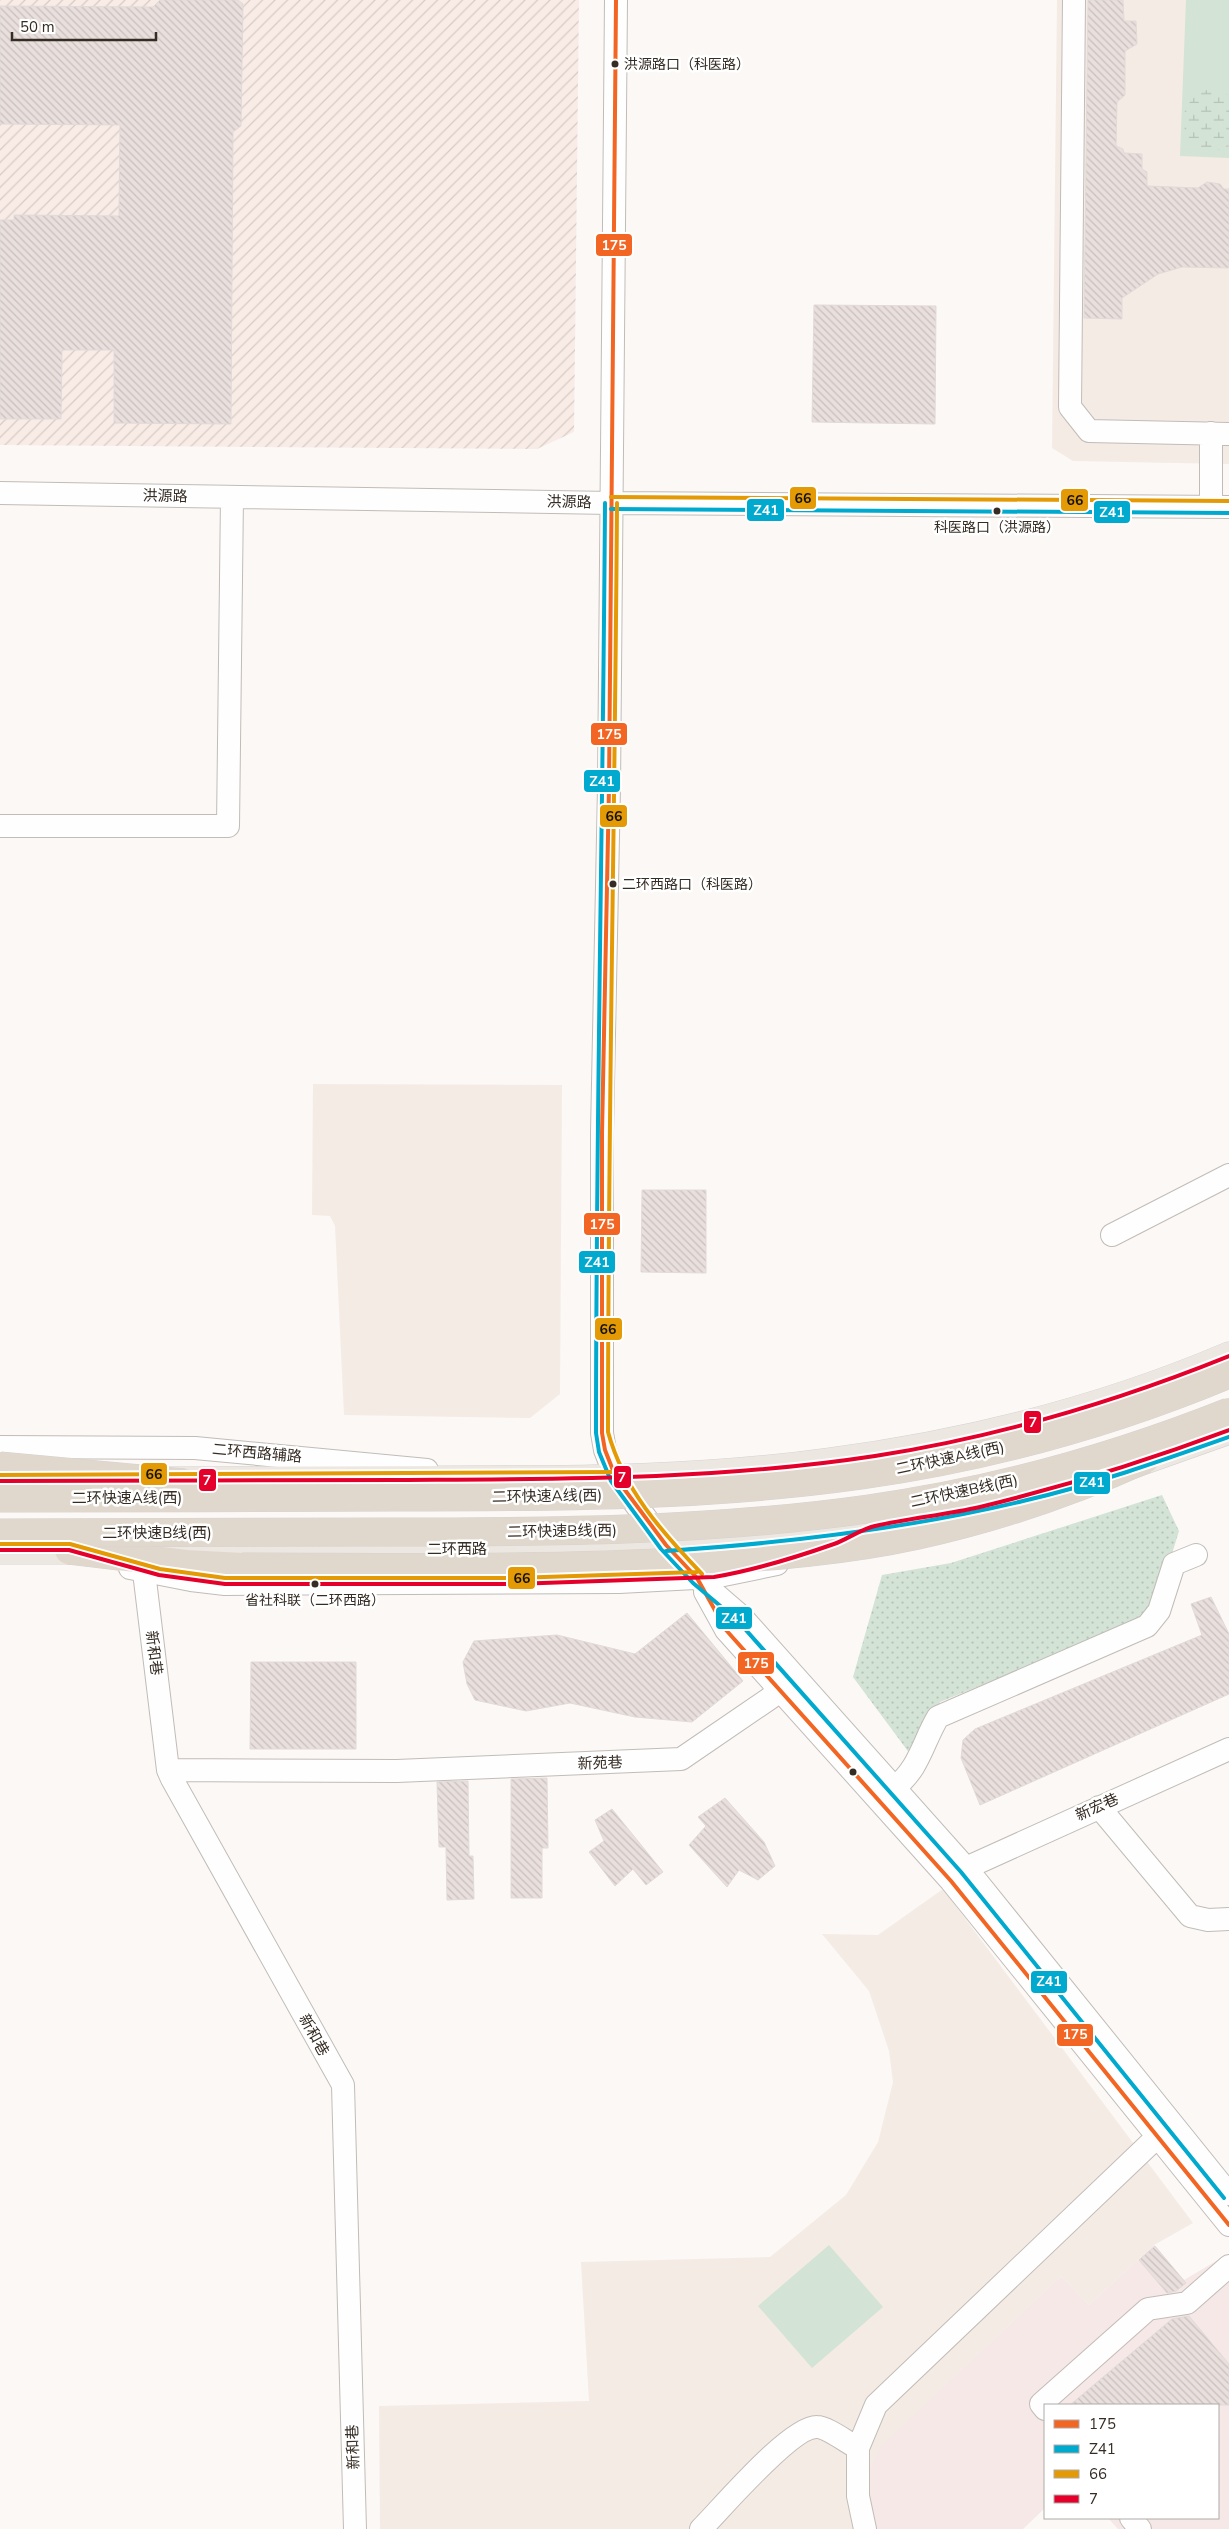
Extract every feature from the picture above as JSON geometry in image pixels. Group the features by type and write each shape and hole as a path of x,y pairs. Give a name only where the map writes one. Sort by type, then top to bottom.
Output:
{"highway":[{"name":"二环快速A线(西)","path":"0,1498 513,1497 664,1493 751,1488 865,1475 967,1456 1063,1432 1160,1401 1229,1374"},
{"name":"二环快速B线(西)","path":"0,1533 558,1531 666,1528 794,1518 906,1503 1032,1476 1138,1445 1229,1412"},
{"path":"69,1550 186,1564 242,1567 619,1564 756,1557 875,1543 956,1526 1032,1504 1135,1464 1229,1418"},
{"path":"0,1466 350,1498"}],"main road":[{"path":"0,1481 513,1480 616,1478 789,1466 930,1446 995,1432 1090,1406 1154,1385 1229,1356"},
{"name":"二环西路","path":"0,1550 513,1549 666,1545 755,1540 873,1526 969,1508 1077,1482 1152,1459 1229,1430"}],"street":[{"path":"616,0 609,787 602,1133 602,1433 605,1450 616,1478 666,1545 697,1578 741,1616 966,1868 1229,2194"},
{"path":"1074,0 1070,408 1089,431 1220,433 1220,507"},
{"name":"洪源路","path":"0,493 611,503 1220,507"},
{"path":"0,826 228,826 232,497"},
{"path":"1112,1234 1229,1175"},
{"name":"二环西路辅路","path":"0,1447 195,1448 348,1461 513,1480"},
{"path":"69,1550 144,1572 191,1580 242,1584 541,1583 697,1578 730,1575 775,1565 816,1551 873,1526"},
{"path":"895,1787 905,1779 916,1765 938,1717 1147,1626 1159,1611 1174,1564 1196,1555"},
{"name":"新和巷","path":"144,1572 168,1770 342,2085 355,2529"},
{"path":"697,1578 726,1630 782,1690 951,1881 1229,2225"},
{"name":"新苑巷","path":"168,1770 315,1769 397,1771 681,1759 782,1690"},
{"name":"新宏巷","path":"966,1868 1229,1748"},
{"path":"1099,1806 1190,1916 1208,1920 1229,1919"},
{"path":"865,2529 858,2496 858,2448 876,2405 1158,2137"},
{"path":"1044,2408 1041,2404 1148,2309 1187,2303 1229,2266"},
{"path":"701,2529 787,2441 808,2428 820,2427 858,2448"},
{"path":"1132,2519 1140,2529"}],"shaded area":[{"path":"0,0 579,0 574,432 537,449 0,445"},
{"path":"1057,0 1229,0 1229,464 1073,461 1052,448"},
{"path":"313,1084 562,1085 560,1394 530,1418 344,1415 335,1226 330,1216 312,1215"},
{"path":"943,1889 1193,2223 1154,2245 1089,2305 1061,2276 880,2447 867,2476 873,2529 380,2529 379,2406 589,2401 581,2262 770,2257 846,2195 878,2142 893,2082 889,2051 869,1991 822,1934 878,1935"},
{"path":"1154,2245 1184,2280 1223,2257 1229,2265 1229,2529 1118,2529 1109,2519 1219,2519 1219,2404 1044,2404 1044,2509 1023,2529 873,2529 867,2476 879,2447 1061,2276 1089,2305"}],"green space":[{"path":"1186,0 1229,0 1229,158 1180,156"},
{"path":"1207,90 1217,90 1229,95 1229,146 1215,151 1203,149 1193,143 1186,133 1183,121 1186,109 1193,98"},
{"path":"1162,1495 1179,1531 1153,1615 940,1702 913,1758 853,1677 882,1575 951,1563"},
{"path":"829,2245 883,2307 812,2368 758,2306"}],"building":[{"path":"160,0 238,0 243,4 241,126 233,132 231,424 114,423 114,350 62,350 61,419 0,419 0,220 14,220 14,215 119,216 120,125 0,124 0,6 153,7"},
{"path":"1088,0 1123,0 1124,21 1136,21 1137,44 1125,51 1125,95 1117,102 1116,146 1123,149 1124,153 1142,154 1142,169 1147,172 1147,186 1198,188 1207,182 1220,184 1224,189 1229,189 1229,268 1182,267 1158,274 1122,298 1122,319 1084,318"},
{"path":"814,305 936,306 935,424 812,422"},
{"path":"642,1190 706,1190 706,1273 641,1272"},
{"path":"1211,1597 1229,1634 1229,1694 980,1805 961,1758 963,1740 975,1729 1202,1635 1191,1604"},
{"path":"687,1613 743,1681 692,1722 635,1717 570,1703 526,1711 475,1700 467,1684 463,1662 474,1641 557,1635 635,1654"},
{"path":"251,1662 356,1662 356,1749 250,1749"},
{"path":"547,1778 548,1848 542,1848 542,1898 511,1898 511,1779"},
{"path":"468,1781 469,1856 473,1856 474,1899 447,1900 446,1847 439,1847 437,1782"},
{"path":"725,1798 764,1842 775,1866 758,1880 739,1870 727,1887 689,1845 706,1826 698,1817"},
{"path":"612,1809 663,1872 646,1885 633,1869 615,1886 589,1852 604,1841 595,1820"},
{"path":"1155,2246 1186,2283 1176,2291 1167,2293 1139,2260"},
{"path":"1189,2316 1229,2364 1229,2405 1071,2404 1172,2319"}],"transit line":[{"name":"175","path":"616,0 609,787 602,1133 602,1433 605,1450 616,1478 666,1545 697,1578 726,1630 951,1881 1229,2225"},
{"name":"66","path":"611,497 1229,501"},
{"name":"Z41","path":"605,503 596,1317 596,1433 599,1452 611,1481 661,1549 693,1583 737,1620 961,1872 1224,2198"},
{"name":"66","path":"617,503 608,1432 615,1453 634,1491 658,1525 702,1574"},
{"name":"Z41","path":"611,509 1229,513"},
{"name":"7","path":"0,1481 400,1480 638,1477 757,1470 816,1464 921,1448 1011,1428 1099,1403 1229,1356"},
{"name":"7","path":"0,1550 69,1550 159,1575 225,1584 514,1584 714,1577 760,1567 804,1554 834,1544 875,1526 980,1507 1075,1482 1229,1430"},
{"name":"Z41","path":"666,1551 846,1534 935,1520 1049,1495 1152,1464 1229,1437"},
{"name":"66","path":"0,1475 616,1472"},
{"name":"66","path":"0,1544 70,1544 160,1569 225,1578 514,1578 697,1572"}],"place":[{"name":"洪源路口（科医路）","path":"615,64"},
{"name":"科医路口（洪源路）","path":"997,511"},
{"name":"二环西路口（科医路）","path":"613,884"},
{"name":"省社科联（二环西路）","path":"315,1584"}]}
